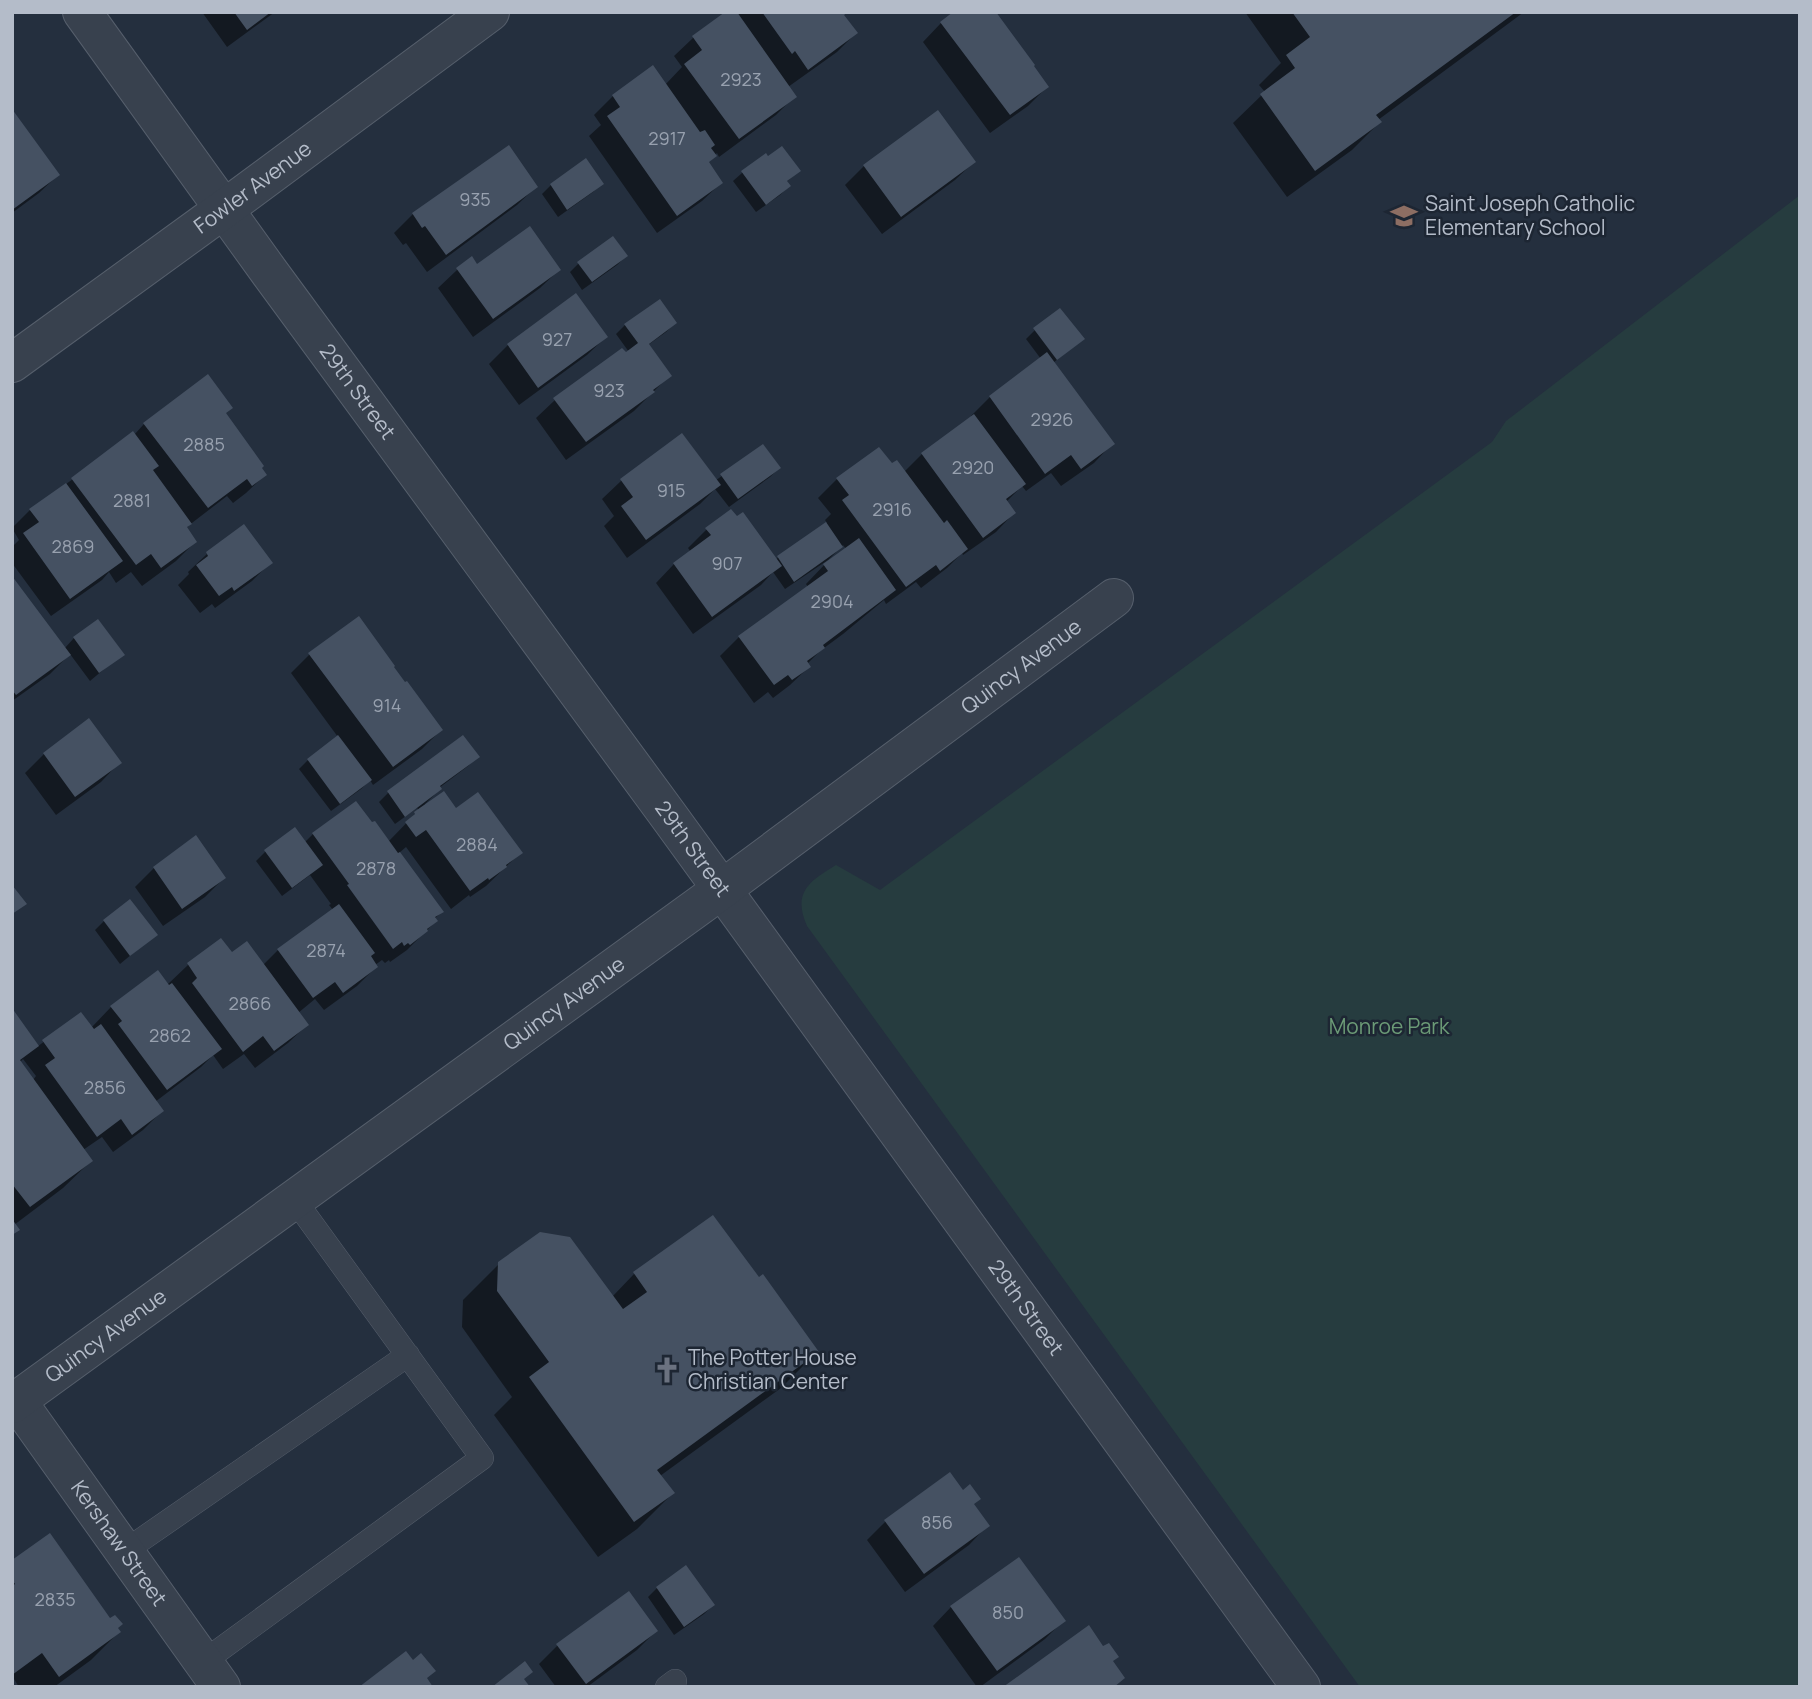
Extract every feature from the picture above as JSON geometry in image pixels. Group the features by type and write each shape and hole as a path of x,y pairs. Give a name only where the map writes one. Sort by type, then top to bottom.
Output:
{"street":[{"name":"29th Street","path":"82,12 1301,1687"},
{"name":"Fowler Avenue","path":"12,363 490,12"},
{"name":"Quincy Avenue","path":"14,1403 722,890 1114,598"},
{"name":"Kershaw Street","path":"14,1403 125,1551 212,1675"}],"lane":[{"path":"212,1675 482,1458 294,1199"},
{"path":"125,1551 408,1355"}],"green space":[{"name":"Monroe Park","path":"1800,195 1800,1687 1360,1687 807,926 803,914 803,896 811,882 836,865 880,890 1492,442 1506,421"}],"building":[{"path":"234,12 271,12 247,30"},
{"path":"725,12 737,12 797,97 739,139 684,64 702,50 692,36"},
{"path":"762,12 848,12 844,15 858,33 808,70 795,51 792,54"},
{"path":"953,12 996,12 1049,87 1010,115 940,22"},
{"path":"1292,12 1516,12 1376,115 1382,122 1315,171 1260,94 1295,68 1286,55 1310,37"},
{"path":"653,65 700,132 705,130 715,145 711,148 717,156 709,162 723,183 677,216 607,116 620,107 612,95"},
{"path":"12,109 60,175 12,210"},
{"path":"938,110 976,162 901,217 863,165"},
{"path":"509,145 538,187 446,255 412,213"},
{"path":"782,146 801,171 787,181 791,186 766,205 741,171 766,153 768,156"},
{"path":"586,158 604,184 567,210 550,184"},
{"path":"530,226 561,270 493,319 456,268 472,256 477,264"},
{"path":"613,236 628,256 592,282 577,262"},
{"path":"576,293 608,337 538,388 507,344"},
{"path":"660,299 677,323 649,344 672,376 653,390 655,392 586,442 553,398 622,348 626,352 638,343 624,324"},
{"path":"1060,308 1085,339 1057,360 1033,328"},
{"path":"1047,352 1115,444 1081,469 1071,455 1045,474 989,396"},
{"path":"208,374 233,408 226,413 264,466 262,468 267,475 252,486 247,479 208,508 143,423"},
{"path":"974,414 1026,484 1006,499 1016,513 983,538 921,453"},
{"path":"133,431 159,466 153,470 192,524 187,527 197,542 161,568 151,554 136,565 71,478"},
{"path":"682,433 721,485 646,540 621,506 633,497 620,479"},
{"path":"763,444 781,468 738,499 720,474"},
{"path":"879,447 892,463 897,460 944,523 947,520 968,549 940,571 936,565 906,587 842,500 849,495 836,478"},
{"path":"66,483 123,561 70,599 23,533 39,522 29,509"},
{"path":"731,509 737,516 743,512 782,566 712,617 673,563 711,535 705,528"},
{"path":"826,522 843,547 794,582 777,556"},
{"path":"244,524 273,563 234,591 232,587 219,596 196,565 208,556 206,552"},
{"path":"859,538 896,590 823,645 825,648 807,661 811,667 792,680 788,675 774,685 738,636 828,571 823,564"},
{"path":"12,576 71,655 16,695 12,690"},
{"path":"359,616 405,682 407,681 443,730 393,767 308,653"},
{"path":"98,619 125,655 99,673 73,637"},
{"path":"89,718 122,763 75,797 43,753"},
{"path":"338,735 372,780 340,804 307,759"},
{"path":"463,735 480,757 440,786 442,789 405,817 387,791"},
{"path":"444,791 456,808 478,792 523,853 489,880 488,878 470,891 426,830 416,837 405,822 414,812"},
{"path":"356,801 372,822 375,821 398,853 400,852 444,912 435,917 438,921 410,945 408,943 404,946 402,942 393,949 312,833"},
{"path":"295,827 323,865 292,888 264,850"},
{"path":"196,835 226,878 182,909 153,867"},
{"path":"12,885 27,904 12,914"},
{"path":"130,899 158,935 130,956 103,920"},
{"path":"339,904 375,953 371,956 378,967 343,993 335,982 313,998 277,949"},
{"path":"221,938 232,952 247,941 309,1025 274,1051 263,1036 243,1052 192,983 197,978 187,963"},
{"path":"158,970 169,985 172,983 222,1049 167,1090 118,1024 122,1021 110,1006"},
{"path":"12,1008 39,1046 20,1060 93,1161 30,1207 12,1184"},
{"path":"81,1012 94,1029 101,1024 164,1111 132,1135 121,1119 97,1137 45,1065 55,1058 42,1040"},
{"name":"The Potter House Christian Center","path":"713,1215 759,1277 763,1274 819,1352 657,1470 675,1493 634,1522 529,1377 549,1362 497,1291 498,1262 540,1232 570,1237 623,1309 647,1292 633,1272"},
{"path":"12,1219 20,1230 12,1235"},
{"path":"950,1472 963,1490 970,1484 981,1499 974,1504 990,1526 924,1574 884,1520"},
{"path":"50,1533 110,1618 115,1615 123,1624 118,1628 121,1632 59,1677 42,1653 12,1675 12,1586 15,1584 12,1580 12,1560"},
{"path":"1019,1557 1066,1621 997,1671 950,1606"},
{"path":"686,1565 715,1605 684,1627 656,1587"},
{"path":"629,1591 658,1631 586,1684 556,1644"},
{"path":"1089,1625 1103,1646 1109,1643 1119,1657 1113,1661 1125,1678 1114,1687 1003,1687"},
{"path":"406,1651 413,1660 421,1653 436,1671 427,1678 433,1687 359,1687"},
{"path":"525,1661 533,1672 524,1679 530,1687 492,1687"}],"place":[{"name":"Saint Joseph Catholic Elementary School","path":"1404,216"},
{"name":"The Potter House Christian Center","path":"667,1370"}]}
